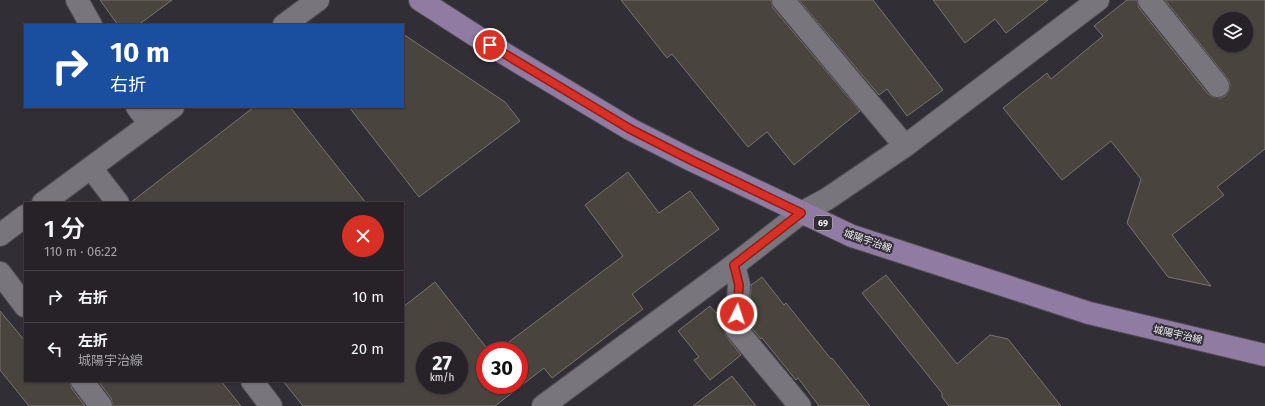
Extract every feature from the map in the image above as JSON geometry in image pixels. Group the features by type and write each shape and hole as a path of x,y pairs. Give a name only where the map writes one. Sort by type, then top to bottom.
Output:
{"main road":[{"name":"城陽宇治線","path":"420,0 490,45 630,129 696,163 852,236 1089,312 1265,355"}],"street":[{"path":"77,0 90,24"},
{"path":"285,24 318,0"},
{"path":"783,0 905,146"},
{"path":"1149,0 1218,86"},
{"path":"542,406 734,265 801,213 827,199 905,146 1086,3"},
{"path":"44,202 91,168 143,116 170,108"},
{"path":"91,168 117,202"},
{"path":"0,235 24,217"},
{"path":"734,265 739,285 736,329 800,406"},
{"path":"0,273 24,305"},
{"path":"83,382 101,406"},
{"path":"253,382 271,406"}],"building":[{"path":"100,0 172,0 139,24 117,24"},
{"path":"621,0 771,0 773,8 860,111 794,165 767,132 748,147 672,54 667,58"},
{"path":"799,0 873,0 943,90 907,116 887,89 879,95"},
{"path":"933,0 1048,0 1006,33 995,19 965,43"},
{"path":"1127,0 1137,0 1139,8 1208,94 1213,97 1220,98 1225,96 1229,91 1230,84 1228,79 1165,0 1265,0 1265,149 1217,187 1224,195 1172,235 1211,286 1168,277 1127,223 1141,179 1111,141 1062,180 1003,108 1047,73 1051,79 1103,36 1094,26"},
{"path":"404,35 505,102 520,121 419,197 350,108 404,108"},
{"path":"253,108 291,108 365,202 131,202"},
{"path":"628,172 659,213 690,191 719,229 632,294 643,309 552,378 544,368 528,380 528,342 509,342 623,256 585,205"},
{"path":"886,275 957,364 990,335 1008,339 1061,406 949,406 942,397 942,393 862,293"},
{"path":"762,277 784,305 786,303 870,406 819,406 798,378 796,380 762,338 761,339 749,325 751,285"},
{"path":"435,282 482,342 476,342 476,394 510,394 495,406 303,406 284,382 404,382 404,306"},
{"path":"710,306 716,313 725,306 724,328 726,336 741,355 710,380 694,360 699,357 678,331"},
{"path":"0,311 24,340 24,382 70,382 72,389 85,406 29,406 0,370"},
{"path":"732,376 756,406 693,406"},
{"path":"99,382 222,382 241,406 113,406 111,398"}],"route":[{"path":"490,45 630,129 801,213 734,265 739,285 737,314"}]}
